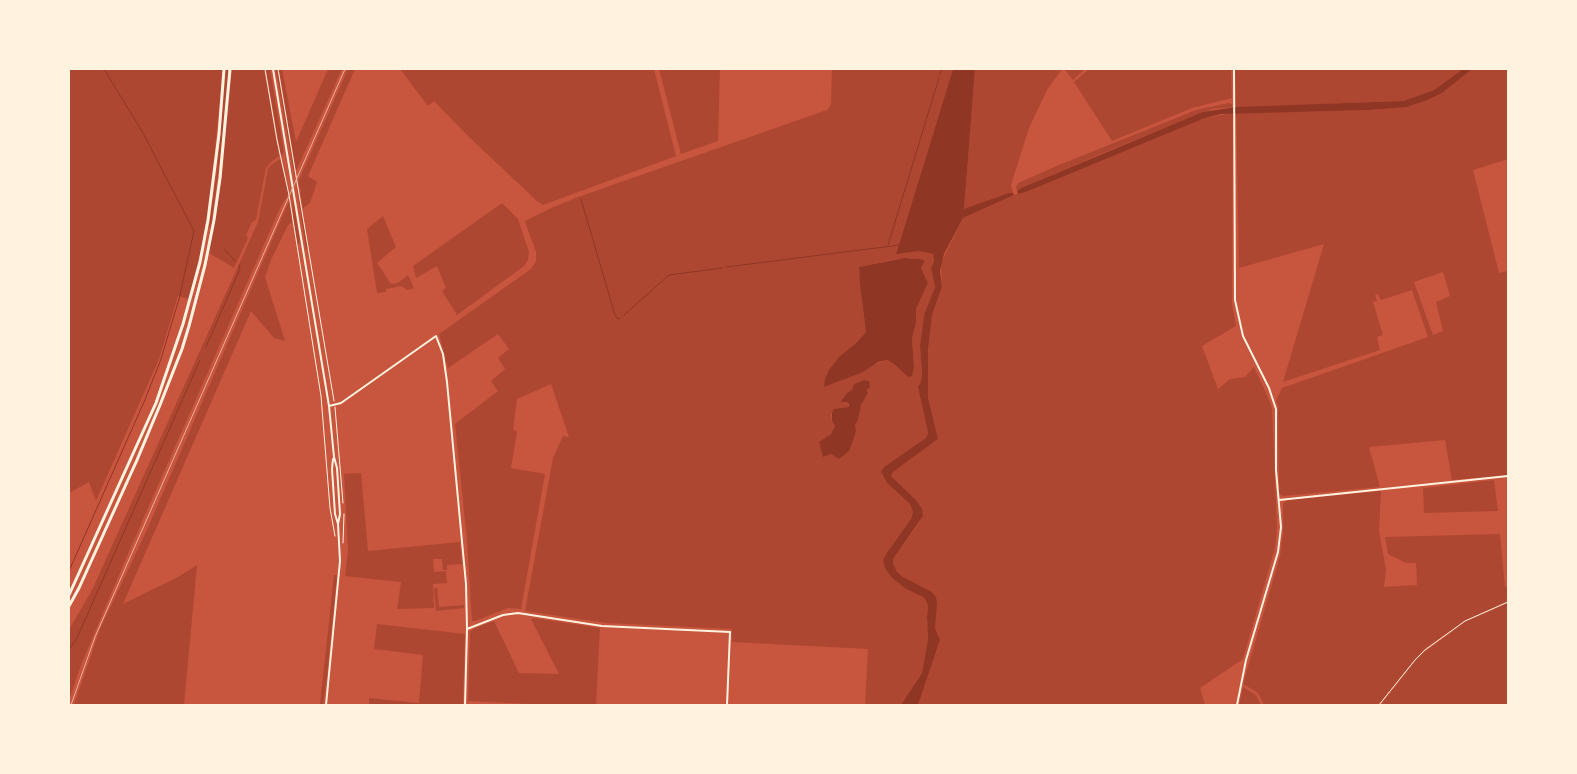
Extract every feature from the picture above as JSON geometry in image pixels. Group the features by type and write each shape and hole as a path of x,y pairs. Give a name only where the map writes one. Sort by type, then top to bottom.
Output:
{"main road":[{"path":"69,595 156,403 183,324 200,262 208,220 219,134 224,69"},
{"path":"69,606 137,460 182,349 189,326 214,220 220,178 230,69"}],"street":[{"path":"273,69 329,406 334,457 337,468 340,514 338,524"},
{"path":"1234,69 1235,300 1243,336 1269,388 1276,409 1276,470 1281,527 1279,546 1246,660 1237,705"},
{"path":"329,406 341,404 436,336 443,354 447,382 463,541 467,629 465,705"},
{"path":"326,705 340,561 338,524 334,505 332,469 334,457"},
{"path":"1279,500 1508,476"},
{"path":"467,629 503,615 518,613 602,626 730,632 727,705"}],"path":[{"path":"265,69 277,140 290,195 323,417"},
{"path":"278,69 336,416"},
{"path":"1379,705 1425,650 1470,618 1508,602"}],"shaded area":[{"path":"69,69 223,69 210,197 201,249 189,299 178,296 159,359 96,501 89,482 69,493"},
{"path":"226,69 229,69 222,143 211,227 209,227 217,170"},
{"path":"232,69 264,69 279,156 266,168 256,220 252,222 246,235 248,238 234,268 209,253 221,184"},
{"path":"266,69 270,69 284,152 281,156"},
{"path":"276,69 278,69 295,179"},
{"path":"279,69 282,69 296,142 328,69 342,69 296,171"},
{"path":"348,69 355,69 308,176 317,182 310,203 303,208 300,192 302,191 298,180"},
{"path":"400,69 654,69 676,156 543,205 469,137 434,101 428,106"},
{"path":"659,69 720,69 718,141 681,154"},
{"path":"832,69 953,69 896,253 919,251 933,254 934,261 931,268 935,287 924,315 920,346 922,373 921,382 918,387 928,433 926,438 882,475 887,483 910,504 913,512 911,519 883,560 885,568 891,577 906,589 923,597 927,602 928,609 928,639 922,673 901,705 865,705 868,649 732,642 732,629 607,623 525,611 553,458 563,436 569,437 551,384 517,399 513,429 517,432 511,468 545,474 521,609 508,608 472,621 467,540 455,424 498,391 491,381 505,369 498,358 509,349 498,334 448,368 439,334 531,269 536,261 536,252 525,222 527,220 578,197 827,110 831,104","holes":["912,258 925,261 921,268 928,283 916,309 916,323 912,338 914,367 908,377 887,360 872,365 829,370 866,332 859,267 896,259","864,380 869,381 867,396 865,396 861,405 855,425 854,438 849,450 839,459 831,454 831,434 835,426 831,415 835,409 849,407 842,400 852,390 854,384"]},
{"path":"953,69 975,69 964,209 1009,193 1014,195 963,218 944,254 940,271 942,287 932,315 928,350 928,397 938,439 893,472 891,476 916,500 922,509 923,516 893,559 893,563 897,572 903,577 932,592 936,597 935,628 940,640 918,705 901,705 922,673 928,639 928,609 927,602 923,597 906,589 891,577 885,568 883,560 886,554 911,519 913,512 910,504 887,483 881,472 884,467 926,438 928,433 918,387 921,382 922,373 920,346 924,315 935,287 931,268 934,261 933,254 919,251 896,254"},
{"path":"975,69 1062,69 1047,90 1029,128 1011,185 1013,193 964,209"},
{"path":"1064,69 1085,69 1073,80"},
{"path":"1089,69 1231,69 1232,98 1192,108 1112,141 1074,82"},
{"path":"1235,69 1463,69 1434,90 1403,101 1236,107"},
{"path":"1463,69 1472,69 1442,93 1407,107 1370,110 1221,114 1205,118 1026,192 1018,194 1017,191 1203,112 1236,107 1403,101 1434,90"},
{"path":"1472,69 1508,69 1508,159 1473,170 1499,273 1508,271 1508,475 1452,480 1445,440 1369,447 1380,487 1283,496 1279,493 1278,407 1276,401 1282,388 1428,337 1412,290 1381,300 1378,294 1375,295 1377,301 1373,302 1383,335 1377,337 1380,350 1283,382 1324,244 1239,268 1236,113 1370,110 1407,107 1442,93","holes":["1443,272 1450,296 1436,302 1443,331 1433,335 1414,282"]},
{"path":"1232,104 1232,107 1212,109 1115,148 1017,191 1018,183 1059,165 1196,110"},
{"path":"1233,113 1232,303 1236,326 1202,346 1218,389 1230,379 1245,377 1254,367 1268,397 1272,408 1277,528 1275,548 1243,659 1200,688 1205,705 918,705 940,640 935,628 928,590 903,577 897,572 893,563 893,559 921,520 916,500 891,476 893,472 938,439 928,397 928,350 932,315 942,287 941,263 963,218 1014,195 1026,192 1205,118"},
{"path":"280,159 289,193 280,208 130,549 81,665 69,700 69,630 93,588 258,222 268,169"},
{"path":"296,183 299,198 308,249 306,249"},
{"path":"292,194 300,242 297,245 294,222"},
{"path":"290,199 292,222 288,225 265,277 285,341 274,338 251,311 123,604 180,576 197,565 184,705 74,705 100,629 146,532"},
{"path":"502,203 518,219 529,252 528,260 524,266 457,315 442,291 446,288 437,266 416,278 413,266"},
{"path":"383,216 396,247 377,263 391,284 398,283 408,275 414,288 407,290 402,286 377,293 367,229"},
{"path":"904,258 925,261 921,268 928,283 916,309 916,323 912,338 914,367 912,376 908,377 887,360 878,362 863,372 824,387 829,370 840,356 866,332 859,267"},
{"path":"864,380 869,381 870,387 861,405 855,425 856,431 849,451 839,459 831,454 823,457 819,442 831,434 835,426 832,421 834,409 849,407 849,404 846,402 841,402 842,400 852,390 854,384"},
{"path":"361,473 368,551 460,542 462,564 447,565 447,570 443,570 442,559 433,559 434,572 446,571 447,583 433,584 434,608 397,609 401,582 345,576 348,551 344,474"},
{"path":"1494,480 1498,511 1424,513 1423,488"},
{"path":"1381,491 1379,531 1386,570 1384,587 1417,585 1416,563 1406,563 1388,554 1385,537 1500,534 1505,587 1508,587 1508,601 1464,621 1424,649 1378,705 1264,705 1258,693 1243,684 1280,556 1283,533 1283,503 1288,500"},
{"path":"334,575 337,575 327,676 323,705 320,705"},
{"path":"437,587 439,607 464,605 464,608 436,611 434,589"},
{"path":"1508,603 1508,705 1381,705 1416,660 1426,651 1465,622"},
{"path":"531,619 600,628 596,705 529,705 468,701 470,632 475,628 494,621 519,673 559,674"},
{"path":"377,624 465,634 463,705 369,705 369,698 419,703 423,655 374,649"},
{"path":"1243,687 1256,695 1261,705 1239,705"}],"waterway":[{"path":"69,571 144,402 161,359 179,299 194,231 143,133 104,69"},
{"path":"940,74 942,69"},
{"path":"888,245 939,78"},
{"path":"581,199 615,315 618,319 620,318"},
{"path":"726,267 900,245"},
{"path":"224,249 235,261"},
{"path":"206,347 240,269 239,265"},
{"path":"624,315 669,275 722,268"},
{"path":"70,648 77,638 200,360"}],"railway":[{"path":"71,705 95,637 345,69"}]}
